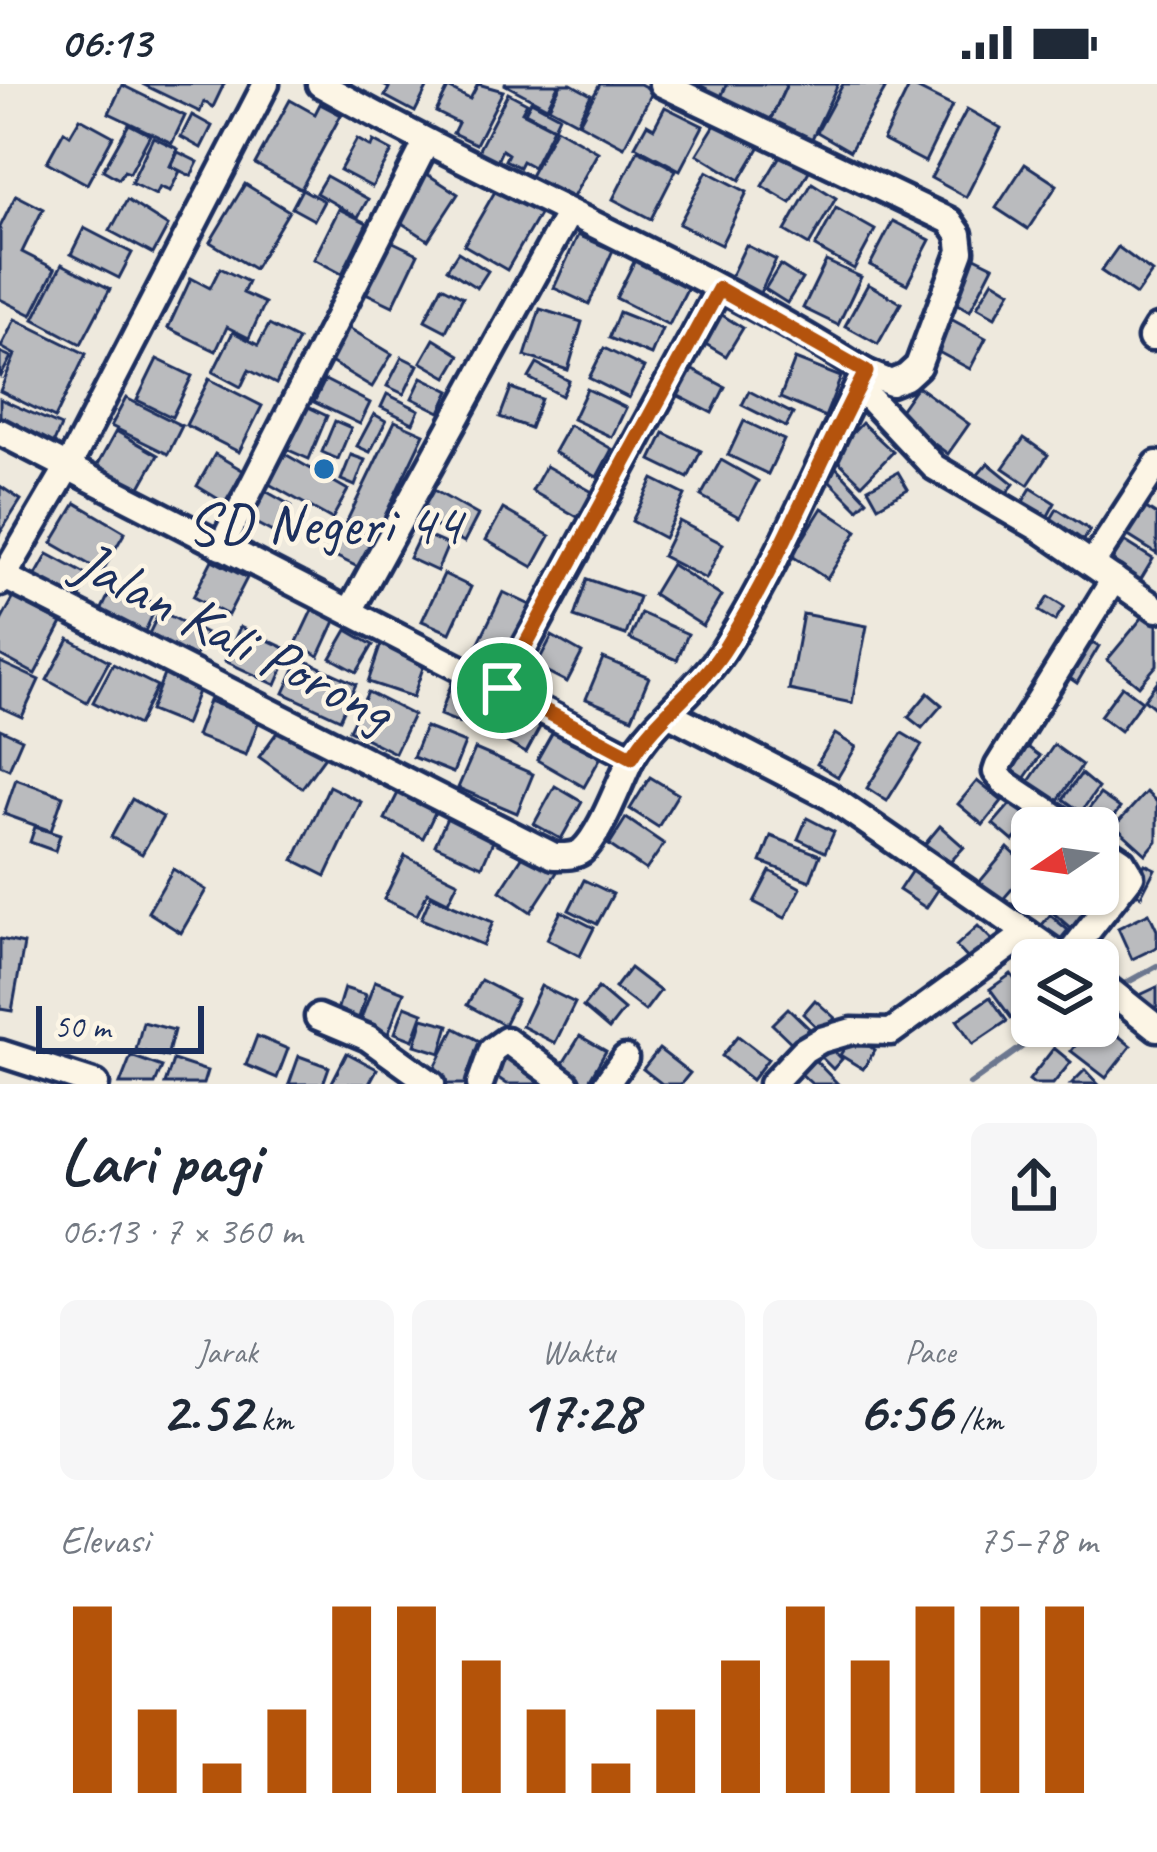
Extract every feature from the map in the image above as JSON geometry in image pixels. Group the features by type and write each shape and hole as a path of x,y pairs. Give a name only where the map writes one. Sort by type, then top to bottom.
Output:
{"street":[{"path":"2,580 69,465 266,84"},
{"path":"320,84 426,143 719,289 862,379 934,467 1092,563 1157,609"},
{"path":"662,84 950,221 959,234 961,251 918,366 891,382 862,379"},
{"path":"221,547 426,143"},
{"path":"350,611 568,214"},
{"path":"502,688 719,289"},
{"path":"0,431 632,757 725,649 757,595 862,379"},
{"path":"1092,563 1157,464"},
{"path":"1041,807 1005,783 996,772 1000,758 1114,579"},
{"name":"Jalan Kali Porong","path":"2,580 554,856 581,851 632,757"},
{"path":"670,714 829,796 1036,939"},
{"path":"1119,858 1131,876 1119,892"},
{"path":"1082,939 1101,915"},
{"path":"772,1084 804,1050 821,1040 852,1031 892,1032 1028,933"},
{"path":"1119,996 1157,1028"},
{"path":"318,1017 368,1038 432,1084"},
{"path":"480,1084 492,1050 506,1040 566,1084"},
{"path":"0,1054 96,1084"},
{"path":"606,1084 625,1058"}],"building":[{"path":"142,84 224,84 213,107 204,102 200,112"},
{"path":"381,84 429,84 415,112 385,96 389,88"},
{"path":"478,84 503,91 476,144 453,133 458,123 436,112 448,88 470,99"},
{"path":"504,84 559,84 547,107"},
{"path":"561,84 591,95 577,122 549,107"},
{"path":"600,84 640,84 653,91 624,147 579,123"},
{"path":"701,84 727,84 720,99 697,93"},
{"path":"727,84 787,84 769,123 720,99"},
{"path":"787,84 838,84 810,143 769,123"},
{"path":"843,84 876,84 885,89 850,151 817,132"},
{"path":"122,85 185,116 172,143 109,113"},
{"path":"910,85 952,106 925,162 883,140"},
{"path":"508,93 527,103 522,112 553,128 533,167 505,160 508,154 502,150 497,161 478,151"},
{"path":"290,100 315,114 320,104 341,115 301,189 255,164"},
{"path":"531,101 559,116 554,127 525,112"},
{"path":"665,107 703,126 680,170 635,146 647,124 654,128"},
{"path":"967,109 1001,128 966,197 931,178"},
{"path":"192,115 212,126 201,148 181,137"},
{"path":"721,115 763,141 740,180 697,154"},
{"path":"80,118 113,136 87,184 47,162 64,131 70,135"},
{"path":"129,124 150,135 130,173 124,171 119,179 103,170"},
{"path":"556,128 598,152 572,199 530,176"},
{"path":"153,137 178,149 170,166 180,171 170,191 160,187 156,195 131,183"},
{"path":"357,139 392,151 372,187 340,170"},
{"path":"638,150 676,170 651,219 613,199"},
{"path":"178,152 198,162 191,176 171,166"},
{"path":"781,154 809,171 791,203 762,186"},
{"path":"1025,164 1057,185 1028,229 996,208"},
{"path":"707,171 747,192 721,245 679,224"},
{"path":"424,172 458,194 428,240 394,218"},
{"path":"326,176 368,199 358,217 316,193"},
{"path":"812,183 836,198 809,245 785,231"},
{"path":"245,184 289,211 254,269 210,242"},
{"path":"497,188 540,213 507,270 464,245"},
{"path":"302,189 324,201 314,220 292,208"},
{"path":"16,195 43,209 22,252 55,269 32,315 0,299 0,227"},
{"path":"127,200 168,226 153,254 110,231"},
{"path":"836,208 875,230 854,269 815,247"},
{"path":"339,209 367,223 342,274 314,259"},
{"path":"893,221 930,240 907,284 870,265"},
{"path":"84,228 132,253 119,278 71,254"},
{"path":"578,235 613,250 589,304 554,288"},
{"path":"391,241 418,254 393,306 366,293"},
{"path":"746,245 776,260 758,297 728,282"},
{"path":"1118,247 1152,272 1136,295 1101,271"},
{"path":"458,252 488,271 477,288 447,269"},
{"path":"969,254 993,266 970,311 946,298"},
{"path":"637,256 690,283 669,325 616,298"},
{"path":"826,261 861,277 838,325 803,308"},
{"path":"62,264 110,289 81,344 34,319"},
{"path":"780,265 802,279 787,303 765,289"},
{"path":"220,268 248,282 243,293 265,303 249,338 227,327 216,351 168,328 191,278 210,288"},
{"path":"993,280 1011,291 995,317 977,307"},
{"path":"868,284 901,303 878,344 845,326"},
{"path":"442,286 463,297 446,331 425,320"},
{"path":"540,309 582,322 568,370 525,356"},
{"path":"714,310 743,328 726,356 697,339"},
{"path":"619,312 662,329 651,355 609,338"},
{"path":"947,317 986,338 970,369 931,348"},
{"path":"15,319 86,354 55,418 0,391 15,355 1,347"},
{"path":"269,325 298,340 276,384 249,370 241,387 213,372 233,332 258,345"},
{"path":"344,325 392,354 372,387 324,358"},
{"path":"434,339 460,355 447,377 421,362"},
{"path":"604,348 644,368 629,398 589,378"},
{"path":"0,352 11,357 0,378"},
{"path":"402,357 418,365 404,394 387,386"},
{"path":"157,359 192,376 172,417 137,400"},
{"path":"795,359 841,377 825,417 780,398"},
{"path":"537,364 569,381 562,396 529,378"},
{"path":"685,366 725,387 712,413 671,392"},
{"path":"422,377 450,391 440,412 412,398"},
{"path":"209,379 262,406 239,452 186,425"},
{"path":"325,380 370,403 360,424 314,402"},
{"path":"917,386 969,424 948,454 896,416"},
{"path":"511,388 541,399 530,428 500,417"},
{"path":"587,389 626,408 612,437 573,419"},
{"path":"749,391 793,414 786,427 742,405"},
{"path":"387,394 419,410 413,423 381,407"},
{"path":"126,398 182,426 168,454 111,426"},
{"path":"0,399 61,426 51,449 0,427"},
{"path":"304,405 327,416 309,459 284,448"},
{"path":"374,414 386,421 370,452 357,446"},
{"path":"335,421 351,428 338,459 322,452"},
{"path":"395,421 424,434 360,568 331,554"},
{"path":"744,421 784,440 768,474 728,455"},
{"path":"862,423 893,452 862,484 832,455"},
{"path":"569,425 612,449 597,477 554,452"},
{"path":"116,431 158,455 139,489 97,466"},
{"path":"664,433 701,451 688,478 651,460"},
{"path":"1024,438 1048,455 1028,485 1003,468"},
{"path":"215,454 244,471 225,503 197,486"},
{"path":"285,454 348,490 332,519 269,484"},
{"path":"351,455 365,460 355,486 341,480"},
{"path":"721,460 758,481 739,517 701,496"},
{"path":"831,462 867,500 858,509 821,472"},
{"path":"988,463 1014,484 1001,500 975,478"},
{"path":"546,466 596,494 581,519 532,491"},
{"path":"898,472 908,489 878,506 868,488"},
{"path":"653,479 685,495 664,538 632,521"},
{"path":"0,486 21,500 0,533"},
{"path":"430,488 478,515 464,542 415,515"},
{"path":"1031,488 1055,503 1043,525 1018,510"},
{"path":"262,489 292,506 276,534 246,518"},
{"path":"76,503 125,532 102,572 52,543"},
{"path":"1140,504 1157,515 1157,554 1122,532"},
{"path":"822,508 857,531 827,579 792,556"},
{"path":"503,509 550,536 533,567 486,540"},
{"path":"1057,509 1090,530 1078,550 1045,529"},
{"path":"679,521 723,544 706,579 662,556"},
{"path":"421,533 448,545 437,571 409,558"},
{"path":"1118,537 1153,559 1138,584 1103,562"},
{"path":"48,554 91,577 74,608 31,584"},
{"path":"212,560 247,578 228,615 193,597"},
{"path":"671,564 721,596 703,626 653,594"},
{"path":"444,574 471,587 450,633 422,621"},
{"path":"587,579 639,597 626,635 574,617"},
{"path":"114,584 157,605 142,638 98,617"},
{"path":"503,592 530,605 506,657 478,644"},
{"path":"14,597 62,623 35,674 0,655 0,623"},
{"path":"1048,597 1064,607 1055,621 1039,611"},
{"path":"313,608 336,619 319,656 296,644"},
{"path":"160,611 206,634 191,666 144,644"},
{"path":"1147,612 1157,621 1157,665 1139,686 1107,660"},
{"path":"641,613 688,634 677,660 630,639"},
{"path":"803,614 867,626 852,703 789,690"},
{"path":"240,627 291,651 276,685 225,661"},
{"path":"347,630 373,645 357,672 331,658"},
{"path":"552,636 582,653 567,682 536,666"},
{"path":"1082,636 1099,646 1077,683 1061,672"},
{"path":"69,639 109,661 87,702 47,680"},
{"path":"381,644 426,659 413,697 368,682"},
{"path":"300,658 356,684 340,719 284,693"},
{"path":"603,658 649,677 632,718 586,699"},
{"path":"0,662 39,680 22,717 0,707"},
{"path":"113,664 157,686 138,725 93,702"},
{"path":"165,672 200,686 185,725 150,711"},
{"path":"452,682 483,694 470,727 440,715"},
{"path":"1157,682 1157,710 1144,699"},
{"path":"1122,686 1142,701 1120,731 1100,716"},
{"path":"368,692 413,715 395,753 349,730"},
{"path":"928,693 942,705 922,728 908,717"},
{"path":"209,701 259,720 246,755 196,736"},
{"path":"510,711 540,727 526,753 497,737"},
{"path":"283,724 326,755 302,788 259,757"},
{"path":"425,727 465,743 453,773 413,757"},
{"path":"555,728 602,755 584,787 537,760"},
{"path":"0,729 22,739 9,769 0,765"},
{"path":"902,733 922,745 887,801 867,788"},
{"path":"835,734 856,747 838,777 817,764"},
{"path":"1021,742 1040,756 1019,786 1000,772"},
{"path":"1054,745 1082,765 1053,807 1023,790"},
{"path":"475,749 533,774 517,813 458,788"},
{"path":"1081,774 1098,788 1085,807 1074,807 1063,799"},
{"path":"650,777 678,794 658,827 630,809"},
{"path":"16,779 63,796 51,831 4,814"},
{"path":"977,781 1002,801 983,825 958,804"},
{"path":"402,785 439,804 423,838 385,819"},
{"path":"329,786 361,802 326,876 294,860"},
{"path":"555,786 582,802 561,839 534,824"},
{"path":"1146,792 1157,802 1157,841 1146,854 1119,830 1119,822"},
{"path":"1100,794 1119,807 1090,807"},
{"path":"132,799 163,817 142,854 111,837"},
{"path":"1012,802 1018,807 1011,807 1011,839 993,824"},
{"path":"451,809 498,830 482,866 435,845"},
{"path":"626,818 664,844 646,870 609,845"},
{"path":"807,818 834,832 825,852 798,839"},
{"path":"940,826 964,847 943,870 920,850"},
{"path":"35,827 60,835 55,851 30,842"},
{"path":"771,836 820,855 810,881 761,862"},
{"path":"530,845 561,866 531,912 500,891"},
{"path":"1008,848 1011,851 1011,890 999,904 977,885"},
{"path":"405,856 458,882 448,902 428,892 417,915 384,899"},
{"path":"917,863 944,881 926,908 899,890"},
{"path":"1145,864 1155,869 1141,896 1131,890"},
{"path":"173,869 206,890 181,933 148,912"},
{"path":"770,871 801,888 785,918 754,902"},
{"path":"584,880 613,894 597,924 569,910"},
{"path":"431,896 493,922 483,945 421,919"},
{"path":"561,911 594,928 580,956 547,939"},
{"path":"1149,913 1157,930 1157,947 1132,959 1118,928"},
{"path":"1050,915 1068,930 1061,939 1044,939 1036,932"},
{"path":"1056,915 1089,915 1075,932"},
{"path":"978,926 995,943 973,964 956,946"},
{"path":"0,939 24,944 12,1011 0,1009"},
{"path":"630,968 660,991 645,1011 615,988"},
{"path":"1011,974 1011,1018 990,989"},
{"path":"481,980 517,999 504,1025 467,1005"},
{"path":"375,981 404,992 388,1034 359,1024"},
{"path":"541,986 575,1003 555,1043 522,1026"},
{"path":"1157,987 1157,1015 1151,1018 1140,995"},
{"path":"344,988 366,995 358,1021 336,1014"},
{"path":"598,988 624,1010 609,1029 583,1007"},
{"path":"990,997 1007,1021 973,1044 957,1020"},
{"path":"815,1000 835,1018 822,1032 803,1014"},
{"path":"405,1006 423,1013 413,1040 395,1033"},
{"path":"788,1008 814,1033 798,1049 772,1024"},
{"path":"423,1018 449,1025 441,1053 415,1045"},
{"path":"143,1022 174,1030 167,1057 136,1050"},
{"path":"455,1028 487,1045 467,1084 443,1084 430,1077"},
{"path":"853,1035 875,1050 863,1069 840,1055"},
{"path":"257,1036 288,1049 277,1078 246,1065"},
{"path":"580,1036 606,1051 587,1084 576,1084 557,1073"},
{"path":"738,1036 768,1059 752,1080 722,1056"},
{"path":"1119,1036 1131,1046 1106,1078 1071,1051 1074,1047 1119,1047"},
{"path":"823,1040 842,1059 833,1069 814,1050"},
{"path":"1054,1048 1071,1062 1053,1084 1034,1084 1029,1080"},
{"path":"507,1049 556,1084 507,1084 491,1073"},
{"path":"659,1049 690,1073 681,1084 662,1084 643,1069"},
{"path":"347,1053 377,1069 369,1084 331,1084"},
{"path":"809,1054 838,1084 812,1084 795,1068"},
{"path":"131,1056 162,1067 155,1084 120,1084"},
{"path":"299,1056 329,1067 323,1084 289,1084"},
{"path":"173,1060 207,1071 203,1084 165,1084"},
{"path":"1085,1070 1098,1084 1071,1084"}],"waterway":[{"path":"1119,987 1157,966"},
{"path":"970,1084 1022,1047"}],"place":[{"name":"SD Negeri 44","path":"324,469"}],"route":[{"path":"719,289 866,372 757,595 725,649 632,757 502,688 719,289"}]}
